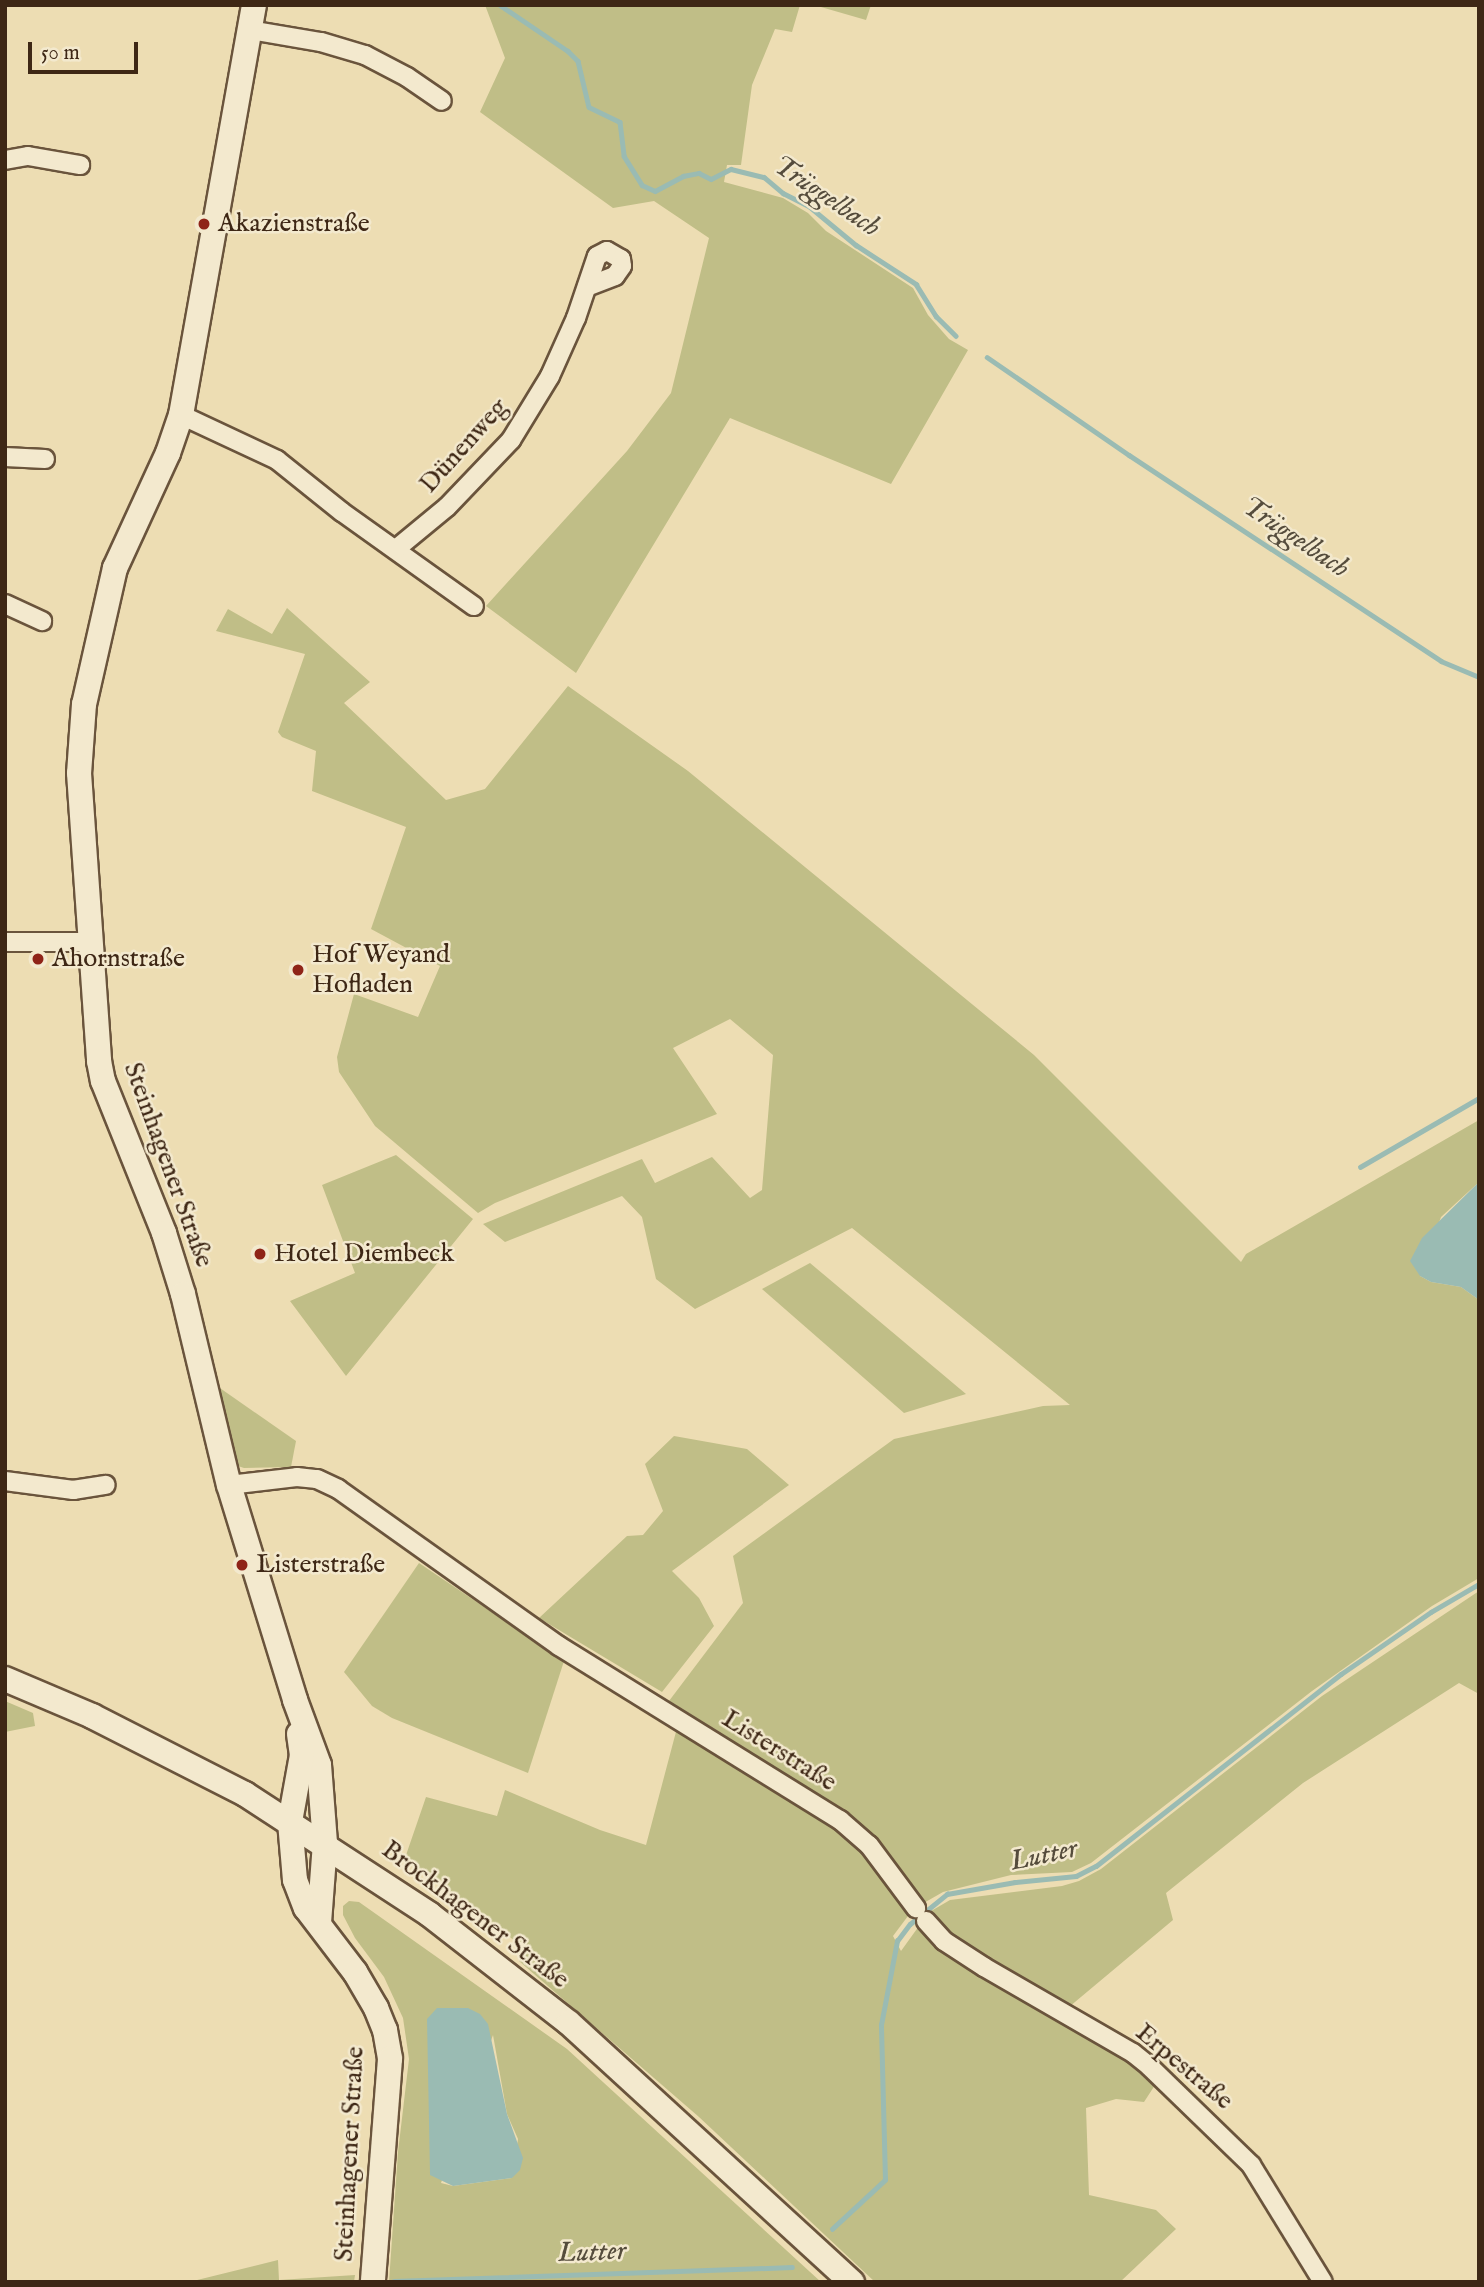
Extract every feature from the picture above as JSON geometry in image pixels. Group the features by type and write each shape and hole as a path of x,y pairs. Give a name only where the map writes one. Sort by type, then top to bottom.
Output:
{"main road":[{"name":"Steinhagener Straße","path":"254,5 181,415 168,453 118,556 84,704 79,774 96,1045 103,1081 164,1233 183,1294 229,1485 295,1700 319,1765 325,1843 319,1922"},
{"name":"Brockhagener Straße","path":"5,1678 179,1758 325,1843 429,1914 569,2023 852,2282"},
{"name":"Steinhagener Straße","path":"295,1700 302,1755 290,1822 295,1880 306,1908 355,1972 376,2008 385,2030 390,2059 373,2282"}],"street":[{"path":"250,30 321,43 365,55 407,77 442,101"},
{"path":"5,160 28,156 80,165"},
{"name":"Dünenweg","path":"396,549 447,507 511,440 551,376 587,287"},
{"path":"181,415 265,452 474,606"},
{"path":"5,457 46,459"},
{"path":"5,604 43,621"},
{"path":"5,942 88,942"},
{"name":"Listerstraße","path":"229,1485 297,1477 317,1479 338,1489 559,1646 840,1820 869,1845 921,1915"},
{"path":"5,1480 73,1490 106,1485"},
{"name":"Erpestraße","path":"921,1915 944,1941 1133,2053 1150,2067 1251,2165 1323,2282"}],"shaded area":[{"path":"485,5 800,5 792,32 775,29 752,85 741,165 727,165 724,182 783,198 808,213 826,231 913,288 928,315 949,339 968,350 891,484 730,418 576,673 486,606 627,451 671,393 709,238 654,201 613,208 480,112 505,58"},
{"path":"814,5 871,5 866,20"},
{"path":"287,608 370,682 344,703 446,800 485,789 568,686 688,771 1034,1055 1241,1262 1246,1254 1479,1120 1479,1182 1441,1217 1420,1276 1431,1282 1461,1287 1479,1300 1479,1578 1432,1606 1312,1691 1091,1863 1072,1872 1011,1875 943,1892 922,1904 875,1839 842,1809 669,1701 743,1603 733,1556 894,1439 1043,1406 1070,1405 852,1228 695,1309 656,1279 642,1217 622,1196 505,1242 483,1224 642,1159 655,1183 712,1157 750,1198 762,1190 773,1055 730,1019 673,1048 717,1114 495,1203 478,1213 375,1126 339,1072 337,1057 354,994 418,1017 440,966 371,929 406,827 312,791 316,751 282,737 278,732 305,654 216,631 228,609 272,634"},
{"path":"396,1155 473,1219 346,1376 290,1301 355,1273 322,1185"},
{"path":"810,1263 966,1394 904,1413 762,1289"},
{"path":"217,1386 296,1441 291,1467 238,1466"},
{"path":"674,1436 747,1449 789,1485 672,1571 699,1598 714,1626 662,1692 539,1618 627,1536 643,1535 663,1511 645,1464"},
{"path":"419,1563 564,1661 528,1773 392,1718 372,1706 344,1672"},
{"path":"1479,1591 1479,1694 1459,1683 1303,1783 1166,1893 1173,1920 1069,2007 948,1938 926,1914 950,1900 1062,1886 1079,1881 1101,1869 1322,1696"},
{"path":"5,1701 33,1713 35,1726 5,1732"},
{"path":"677,1728 838,1826 861,1850 908,1916 893,1936 901,1951 919,1926 940,1946 1130,2059 1157,2082 1144,2102 1116,2099 1086,2108 1089,2195 1156,2210 1176,2229 1120,2282 875,2282 699,2117 519,1961 527,1950 405,1858 426,1797 497,1816 505,1790 600,1830 646,1845"},
{"path":"349,1901 359,1902 567,2049 821,2282 389,2282 398,2152 409,2059 403,2018 384,1977 355,1938 343,1915 343,1906","holes":["493,2035 507,2114 518,2139 512,2178 453,2186 441,2183"]},
{"path":"278,2260 279,2280 355,2275 354,2282 189,2282"}],"water":[{"path":"1479,1182 1479,1300 1461,1287 1431,1282 1420,1276 1410,1261 1422,1238"},
{"path":"437,2008 468,2008 480,2014 488,2024 507,2114 523,2158 520,2170 512,2178 453,2186 430,2175 427,2019"}],"waterway":[{"name":"Trüggelbach","path":"500,5 568,51 578,61 589,107 620,122 624,156 642,185 655,191 683,176 699,173 711,179 731,169 764,177 783,193 810,207 856,245 916,284 936,316 956,336"},
{"name":"Trüggelbach","path":"987,357 1129,455 1441,661 1479,677"},
{"path":"1360,1167 1479,1098"},
{"name":"Lutter","path":"832,2229 885,2180 881,2025 897,1941 910,1924 947,1894 1015,1882 1076,1876 1096,1866 1341,1674 1431,1612 1479,1584"},
{"name":"Lutter","path":"394,2281 792,2267"}],"place":[{"name":"Akazienstraße","path":"204,224"},
{"name":"Ahornstraße","path":"38,959"},
{"name":"Hof Weyand Hofladen","path":"298,970"},
{"name":"Hotel Diembeck","path":"260,1254"},
{"name":"Listerstraße","path":"242,1565"}]}
